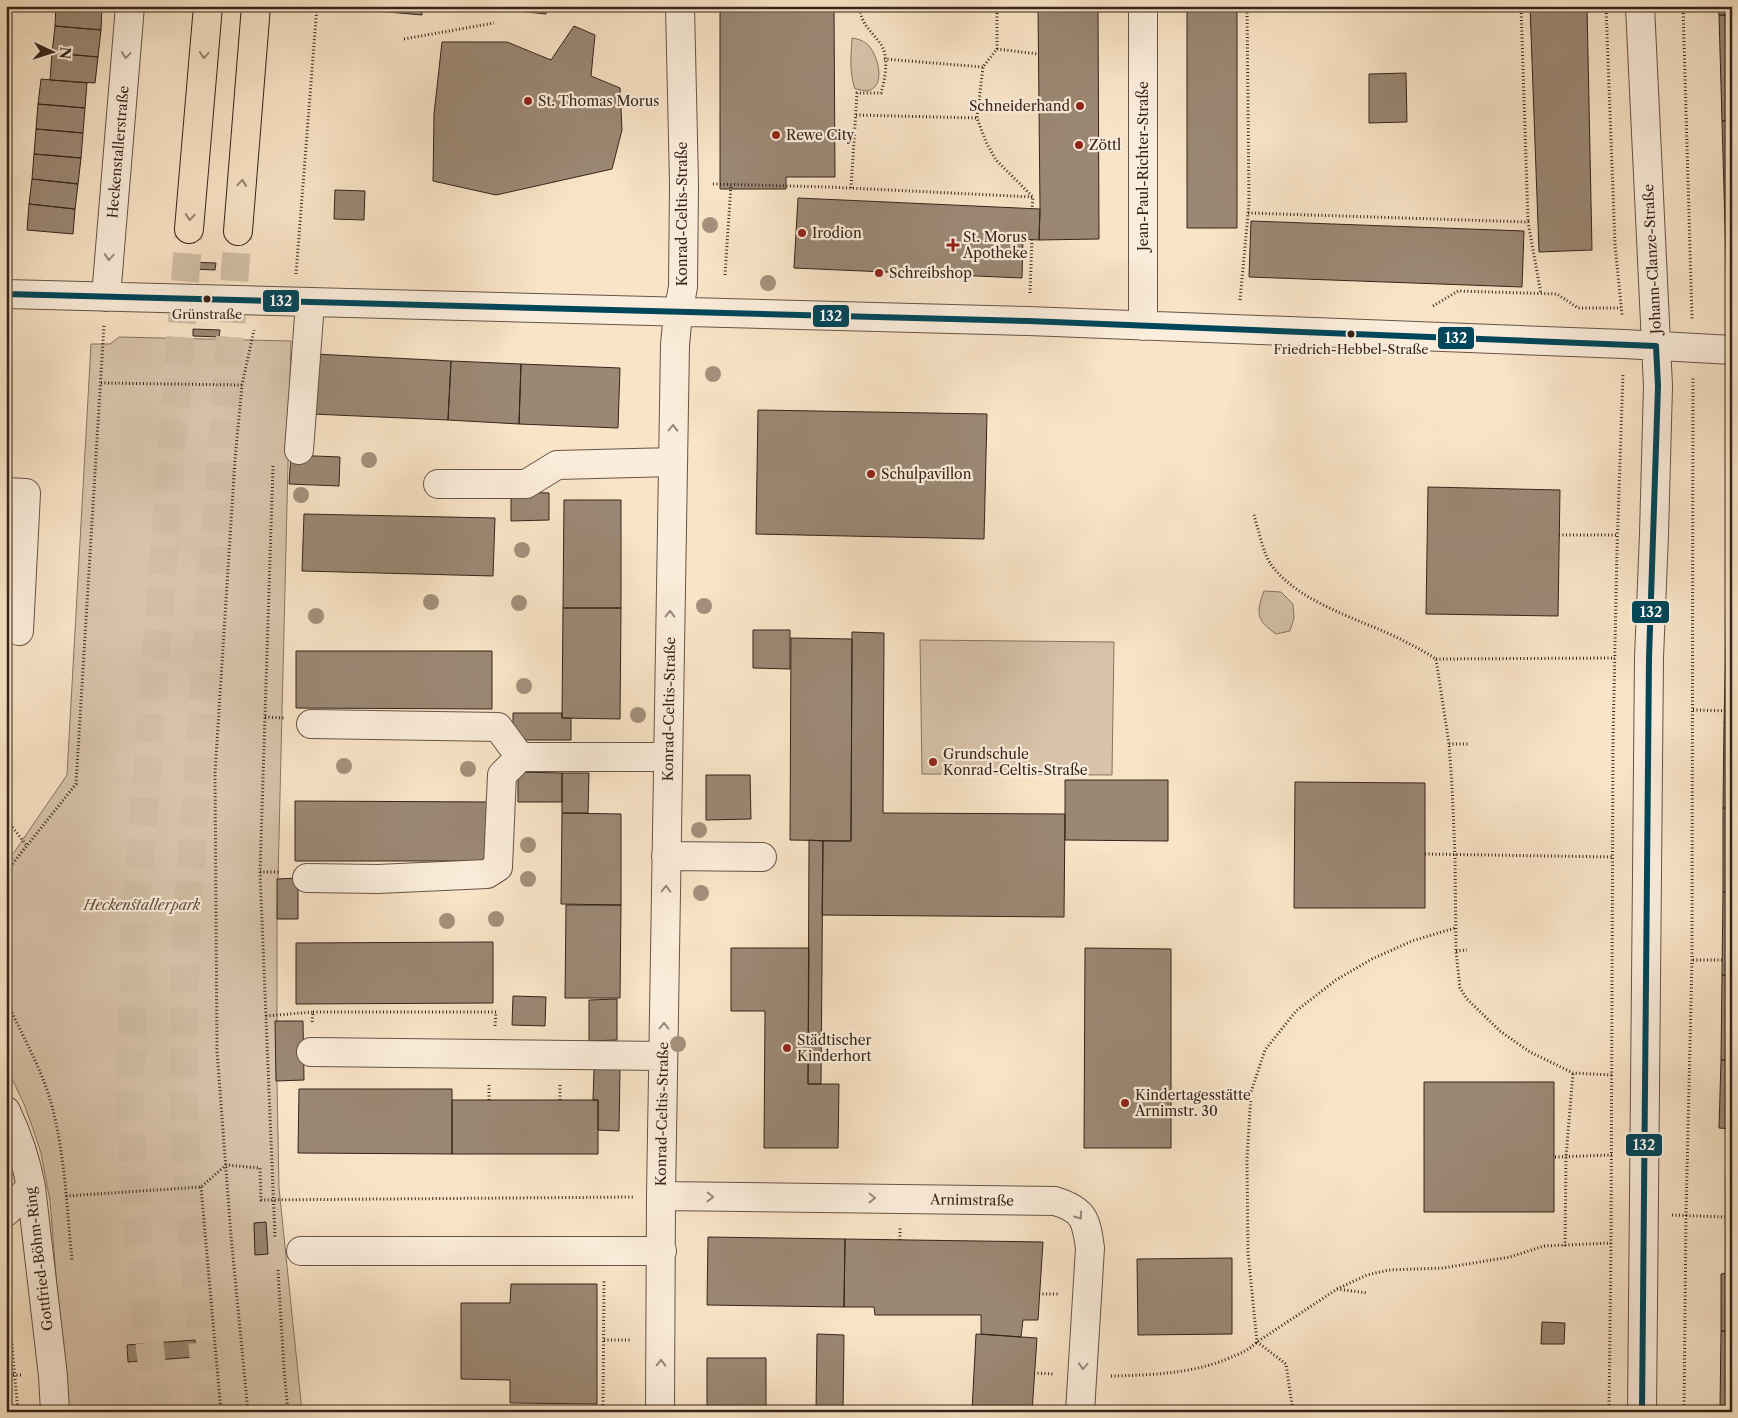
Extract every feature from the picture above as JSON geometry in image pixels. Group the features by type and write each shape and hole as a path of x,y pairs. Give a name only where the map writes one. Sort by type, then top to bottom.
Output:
{"highway":[{"path":"189,230 208,6"},
{"path":"238,232 256,6"}],"street":[{"name":"Heckenstallerstraße","path":"106,297 130,6"},
{"name":"Konrad-Celtis-Straße","path":"660,1412 661,1196 675,345 683,286 684,184 680,6"},
{"name":"Jean-Paul-Richter-Straße","path":"1143,6 1143,326"},
{"name":"Johann-Clanze-Straße","path":"1640,6 1658,386 1649,658 1642,1412"},
{"path":"6,294 106,297 300,294 678,313 1028,321 1624,344 1732,350"},
{"path":"299,450 300,294"},
{"path":"438,484 526,484 557,465 673,462"},
{"path":"6,492 26,493 19,631"},
{"path":"311,724 498,727 520,757"},
{"path":"307,878 378,878 487,874 498,868 502,776 520,757 668,757"},
{"path":"666,856 762,857"},
{"path":"311,1052 663,1056"},
{"name":"Gottfried-Böhm-Ring","path":"6,1111 27,1163 31,1187 52,1366 55,1412"},
{"path":"6,1212 31,1187"},
{"name":"Arnimstraße","path":"661,1196 1055,1201 1071,1206 1080,1214 1087,1228 1090,1248 1080,1412"},
{"path":"288,1249 662,1251"}],"path":[{"path":"300,294 317,6"},
{"path":"851,188 857,93 881,93 886,65 881,45 869,31 860,16 860,6"},
{"path":"997,6 997,49 983,67 977,118 996,160 1033,197 1032,209"},
{"path":"1240,305 1248,213 1247,6"},
{"path":"1521,6 1528,222 1541,294"},
{"path":"1606,6 1615,246 1624,344 1617,535 1613,742 1614,857 1609,1412"},
{"path":"1683,6 1693,349 1692,960 1684,1412"},
{"path":"404,40 494,23"},
{"path":"997,49 1038,54"},
{"path":"884,59 983,67"},
{"path":"856,115 977,118"},
{"path":"684,184 851,188 1033,197"},
{"path":"726,276 731,185"},
{"path":"1248,213 1528,222"},
{"path":"1028,321 1032,240"},
{"path":"1428,309 1458,291 1557,294 1578,308 1692,308"},
{"path":"6,872 76,784 104,325"},
{"path":"248,1412 232,1246 217,1051 215,772 242,385 254,329"},
{"path":"100,383 242,385"},
{"path":"273,460 260,872 273,1199 288,1249"},
{"path":"1620,460 1626,468"},
{"path":"1254,515 1269,562 1282,577 1300,591 1322,603 1402,640 1436,659 1649,658"},
{"path":"1559,535 1617,535"},
{"path":"1617,549 1621,544"},
{"path":"1436,659 1449,744 1455,855 1455,928 1460,988 1467,999 1507,1036 1530,1052 1573,1073 1612,1075"},
{"path":"1693,710 1732,711"},
{"path":"1449,744 1470,744"},
{"path":"6,819 27,846"},
{"path":"1425,854 1648,857"},
{"path":"1293,1412 1286,1364 1257,1342 1248,1253 1247,1160 1250,1092 1265,1050 1296,1011 1336,980 1372,959 1412,941 1455,928"},
{"path":"1456,950 1467,950"},
{"path":"1692,960 1722,960"},
{"path":"266,1016 313,1012 496,1012 494,1054"},
{"path":"311,1052 313,1012"},
{"path":"1565,1246 1566,1157 1573,1073"},
{"path":"1555,1157 1612,1155"},
{"path":"66,1196 201,1187 226,1165 260,1168 261,1200 661,1196"},
{"path":"201,1187 221,1412"},
{"path":"1644,1214 1726,1218"},
{"path":"1082,1376 1159,1375 1207,1367 1248,1350 1257,1342 1337,1289 1367,1275 1389,1270 1443,1268 1510,1257 1544,1246 1611,1243"},
{"path":"603,1412 604,1251"},
{"path":"277,1265 288,1412"},
{"path":"6,1278 18,1412"},
{"path":"1337,1289 1368,1293"},
{"path":"1040,1294 1055,1294"}],"green space":[{"path":"852,38 867,44 877,61 879,76 877,83 867,91 855,89 853,83 851,64"},
{"name":"Heckenstallerpark","path":"119,337 291,341 277,920 277,1083 279,1188 302,1412 67,1412 50,1201 41,1153 24,1104 6,1066 6,860 15,851 67,775 91,344 110,344"},
{"path":"1264,591 1281,592 1293,604 1294,618 1290,631 1276,634 1261,620 1259,611"},
{"path":"920,640 1114,642 1112,775 922,774"}],"building":[{"path":"56,6 102,6 101,30 55,26"},
{"path":"342,6 422,6 422,15 342,8"},
{"path":"469,6 547,6 546,14"},
{"path":"720,6 834,6 835,177 786,177 786,189 720,189"},
{"path":"1038,6 1098,6 1099,239 1039,240"},
{"path":"1187,6 1237,6 1237,228 1187,228"},
{"path":"1530,6 1587,6 1592,250 1539,252"},
{"path":"1718,6 1732,6 1732,15 1719,15"},
{"path":"1719,15 1732,15 1732,120 1722,121"},
{"path":"55,26 101,30 98,57 52,53"},
{"name":"St. Thomas Morus","path":"574,26 595,35 591,76 620,88 622,130 612,169 496,195 433,181 434,114 442,42 507,42 551,60"},
{"path":"52,53 98,57 95,83 50,80"},
{"path":"1406,73 1407,122 1369,123 1369,74"},
{"path":"41,79 87,83 85,108 38,104"},
{"path":"38,104 85,108 83,133 36,129"},
{"path":"1732,120 1732,293 1727,293 1722,121"},
{"path":"36,129 83,133 81,158 34,154"},
{"path":"34,154 81,158 78,184 32,179"},
{"path":"32,179 78,184 75,209 29,204"},
{"path":"335,190 365,191 364,220 334,219"},
{"path":"798,198 1040,209 1039,240 1023,239 1022,278 794,268"},
{"path":"29,204 75,209 73,234 27,230"},
{"path":"1251,221 1524,231 1522,287 1249,277"},
{"path":"189,262 216,263 215,270 189,269"},
{"path":"193,329 220,330 219,337 193,336"},
{"path":"315,354 451,361 448,420 312,414"},
{"path":"451,361 521,364 519,424 448,420"},
{"path":"521,364 620,368 618,428 519,424"},
{"name":"Schulpavillon","path":"758,410 987,414 984,539 756,534"},
{"path":"1730,417 1732,417 1732,555 1727,555"},
{"path":"291,455 340,457 339,486 289,484"},
{"path":"1428,487 1560,490 1558,616 1426,614"},
{"path":"511,492 549,493 549,520 511,521"},
{"path":"564,500 621,500 621,608 563,608"},
{"path":"304,514 495,518 493,576 302,571"},
{"path":"1727,555 1732,555 1732,640 1726,640"},
{"path":"563,608 621,608 620,719 562,718"},
{"path":"753,630 790,630 790,669 753,668"},
{"path":"852,632 884,633 883,813 1065,814 1064,917 822,915 823,841 851,841"},
{"path":"791,638 852,639 851,841 790,840"},
{"path":"1726,640 1732,640 1732,723 1724,723"},
{"path":"296,651 492,651 492,709 296,708"},
{"path":"513,713 562,713 562,718 571,718 571,740 513,740"},
{"path":"1724,723 1732,723 1732,808 1723,808"},
{"path":"518,772 562,773 562,802 518,802"},
{"path":"562,773 589,773 588,813 562,813"},
{"path":"706,775 750,775 751,819 706,820"},
{"path":"1065,780 1168,780 1168,841 1065,840"},
{"path":"1295,782 1425,783 1425,908 1294,908"},
{"path":"295,801 490,802 490,861 295,861"},
{"path":"1723,808 1732,808 1732,892 1723,892"},
{"path":"562,813 621,814 621,905 561,904"},
{"path":"809,840 823,841 821,1084 808,1084"},
{"path":"298,878 298,919 277,919 277,879"},
{"path":"1723,892 1732,892 1732,975 1722,975"},
{"path":"566,905 621,905 620,998 565,998"},
{"path":"493,942 493,1003 296,1004 296,943"},
{"name":"Städtischer Kinderhort","path":"731,948 809,948 808,1084 839,1084 838,1148 764,1148 765,1011 731,1011"},
{"path":"1085,948 1171,949 1171,1148 1084,1148"},
{"path":"1722,975 1732,975 1732,1060 1721,1060"},
{"path":"513,996 546,997 545,1026 512,1025"},
{"path":"617,999 617,1040 589,1041 589,1000"},
{"path":"275,1021 303,1021 304,1080 276,1081"},
{"path":"1721,1060 1732,1060 1732,1129 1719,1128"},
{"path":"594,1069 620,1069 619,1131 598,1130 598,1100 593,1100"},
{"path":"1424,1082 1554,1082 1554,1212 1424,1212"},
{"path":"299,1089 452,1089 452,1154 298,1153"},
{"path":"452,1100 598,1100 598,1154 452,1154"},
{"path":"1728,1128 1732,1129 1732,1190 1726,1190"},
{"path":"1726,1190 1732,1190 1732,1274 1726,1273"},
{"path":"266,1222 268,1254 255,1255 254,1223"},
{"path":"708,1237 845,1239 844,1307 707,1305"},
{"path":"845,1239 1043,1242 1038,1320 1023,1320 1021,1337 981,1334 981,1315 875,1315 874,1307 844,1307"},
{"path":"1232,1258 1232,1334 1138,1335 1137,1259"},
{"path":"1721,1274 1732,1274 1732,1331 1721,1331"},
{"path":"511,1284 597,1284 597,1404 510,1403 510,1380 461,1379 461,1303 510,1303"},
{"path":"1542,1322 1565,1323 1564,1344 1541,1344"},
{"path":"1721,1331 1732,1331 1732,1409 1720,1409"},
{"path":"817,1334 844,1335 843,1412 816,1412"},
{"path":"976,1334 1037,1338 1032,1412 972,1411"},
{"path":"195,1340 196,1357 128,1362 127,1345"},
{"path":"707,1358 766,1358 766,1412 707,1412"}],"tunnel":[{"path":"157,1412 136,1218 130,1115 134,940 189,229"},
{"path":"209,1412 190,1215 184,1114 185,943 238,231"}],"transit line":[{"name":"132","path":"6,294 1028,321 1656,346"},
{"name":"132","path":"1642,1412 1649,658 1658,386 1656,346"}],"place":[{"name":"St. Thomas Morus","path":"528,101"},
{"name":"Schneiderhand","path":"1080,106"},
{"name":"Rewe City","path":"776,135"},
{"name":"Zöttl","path":"1079,145"},
{"name":"Irodion","path":"802,233"},
{"name":"St. Morus Apotheke","path":"953,245"},
{"name":"Schreibshop","path":"879,273"},
{"name":"Grünstraße","path":"207,299"},
{"name":"Friedrich-Hebbel-Straße","path":"1351,334"},
{"name":"Schulpavillon","path":"871,474"},
{"name":"Grundschule Konrad-Celtis-Straße","path":"933,762"},
{"name":"Städtischer Kinderhort","path":"787,1048"},
{"name":"Kindertagesstätte Arnimstr. 30","path":"1125,1103"}]}
